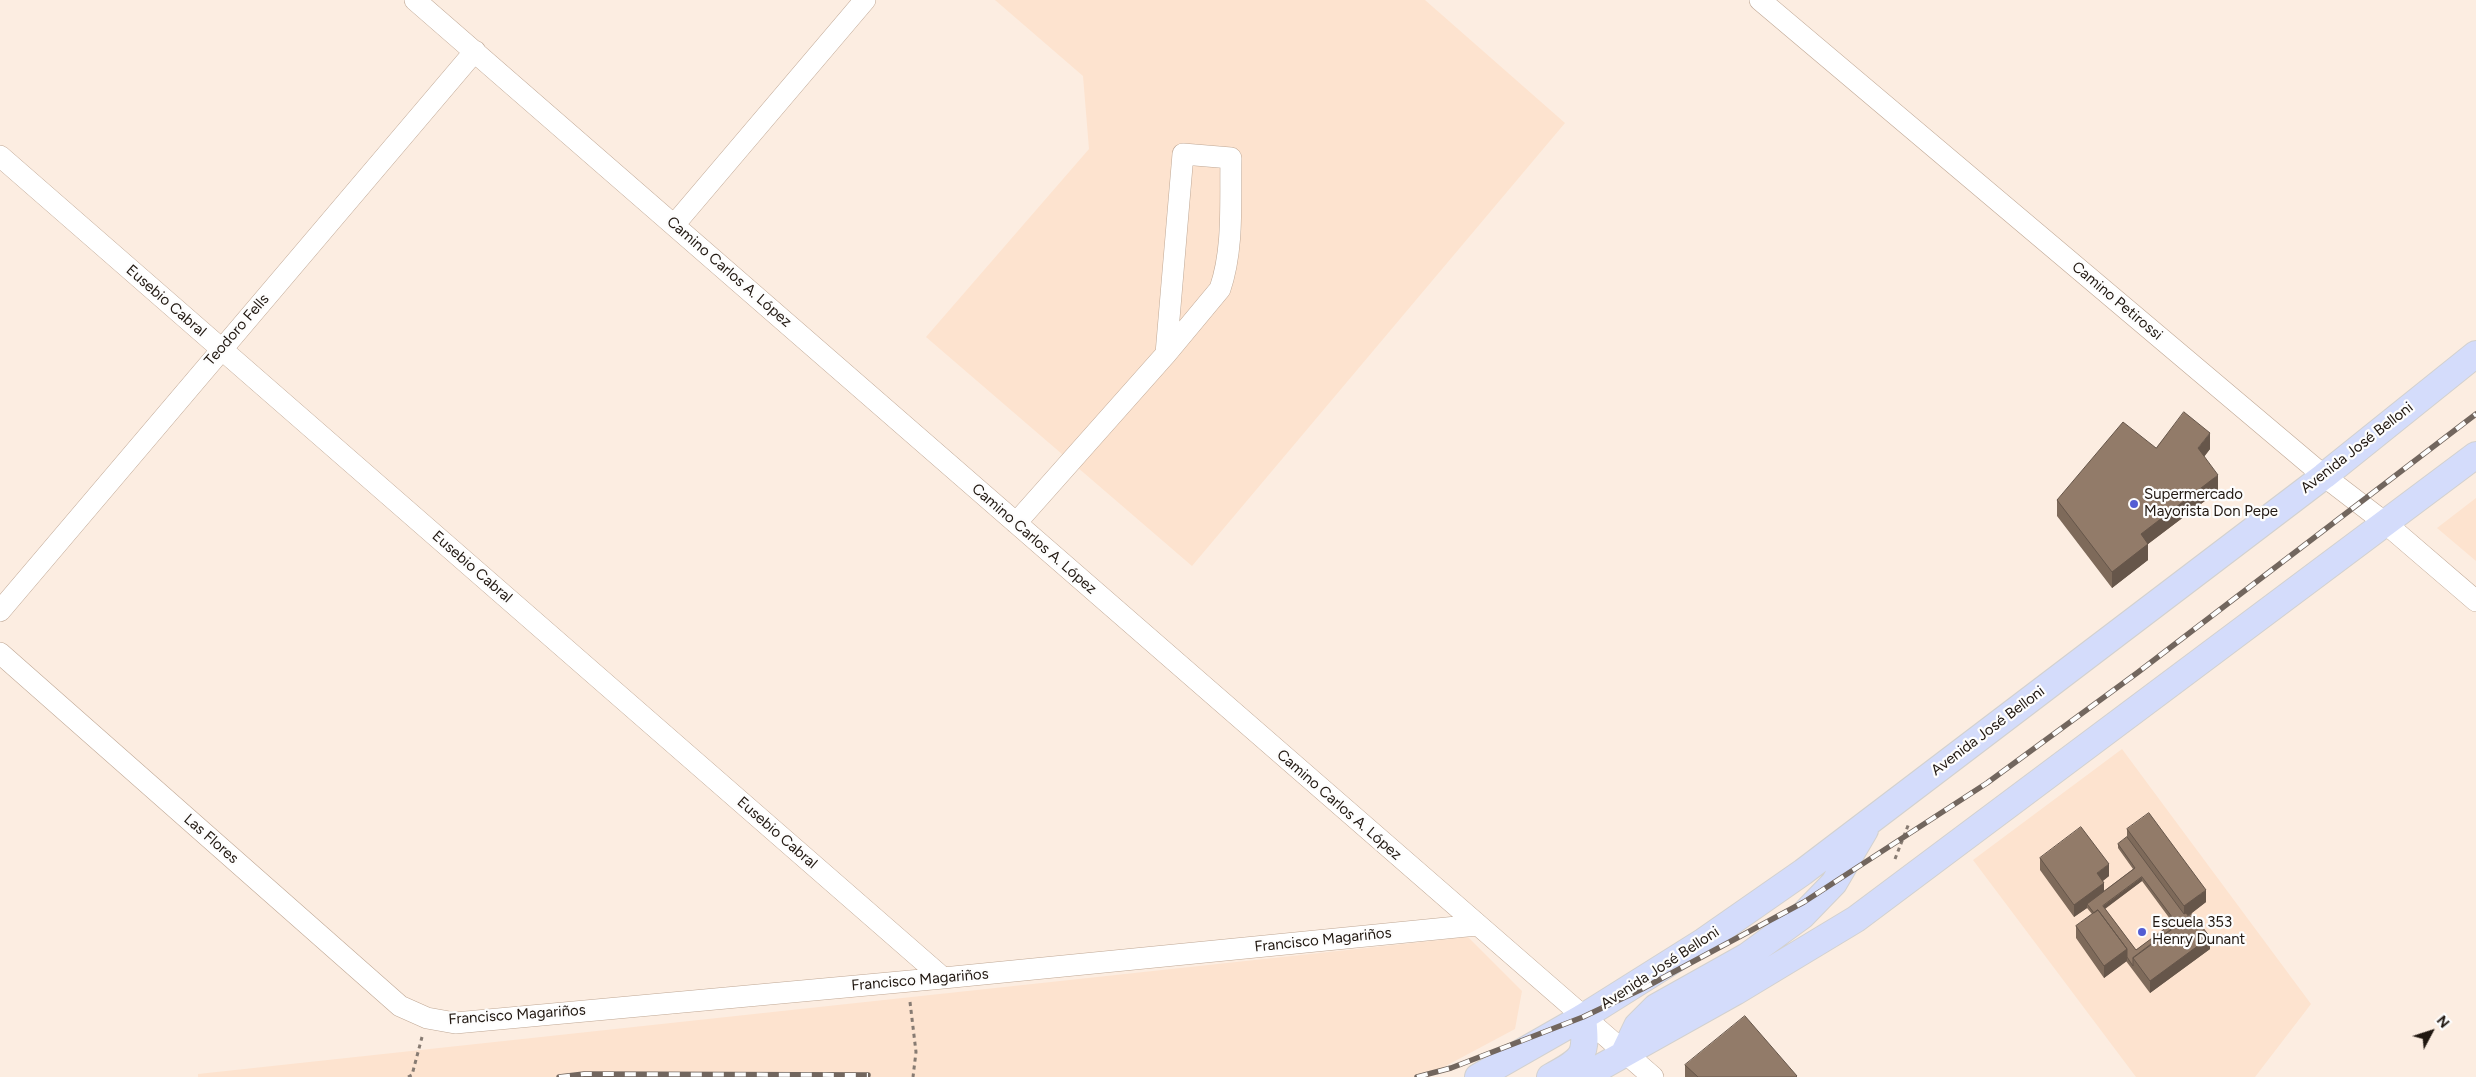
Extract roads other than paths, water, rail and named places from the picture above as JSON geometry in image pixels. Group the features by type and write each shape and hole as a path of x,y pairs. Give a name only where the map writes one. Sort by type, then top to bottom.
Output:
{"main road":[{"name":"Avenida José Belloni","path":"1478,1077 1583,1017 1704,941 1803,872 2324,476 2476,354"},
{"path":"1583,1077 1735,992 1856,919 2476,455"},
{"path":"1624,1053 1637,1026 1656,1007 1747,956 1802,916 1834,884 1873,818"},
{"path":"1550,1077 1576,1063 1584,1050 1583,1017"}],"street":[{"name":"Camino Carlos A. López","path":"415,0 1652,1077"},
{"path":"674,225 865,0"},
{"name":"Camino Petirossi","path":"1760,0 2324,476 2384,522 2476,601"},
{"name":"Teodoro Fells","path":"0,611 221,348 475,51"},
{"path":"1016,523 1166,354 1220,289 1228,254 1231,158 1183,154 1166,354"},
{"name":"Eusebio Cabral","path":"0,156 943,978"},
{"name":"Las Flores","path":"0,653 400,1006 427,1018"},
{"name":"Francisco Magariños","path":"427,1018 455,1023 943,978 1477,925"}],"railway":[{"path":"1417,1077 1451,1068 1583,1017 1642,989 1804,902 1987,783 2137,673 2476,414"},
{"path":"559,1077 584,1074 868,1075"}],"place":[{"name":"Supermercado Mayorista Don Pepe","path":"2134,504"},
{"name":"Escuela 353 Henry Dunant","path":"2142,932"}]}
